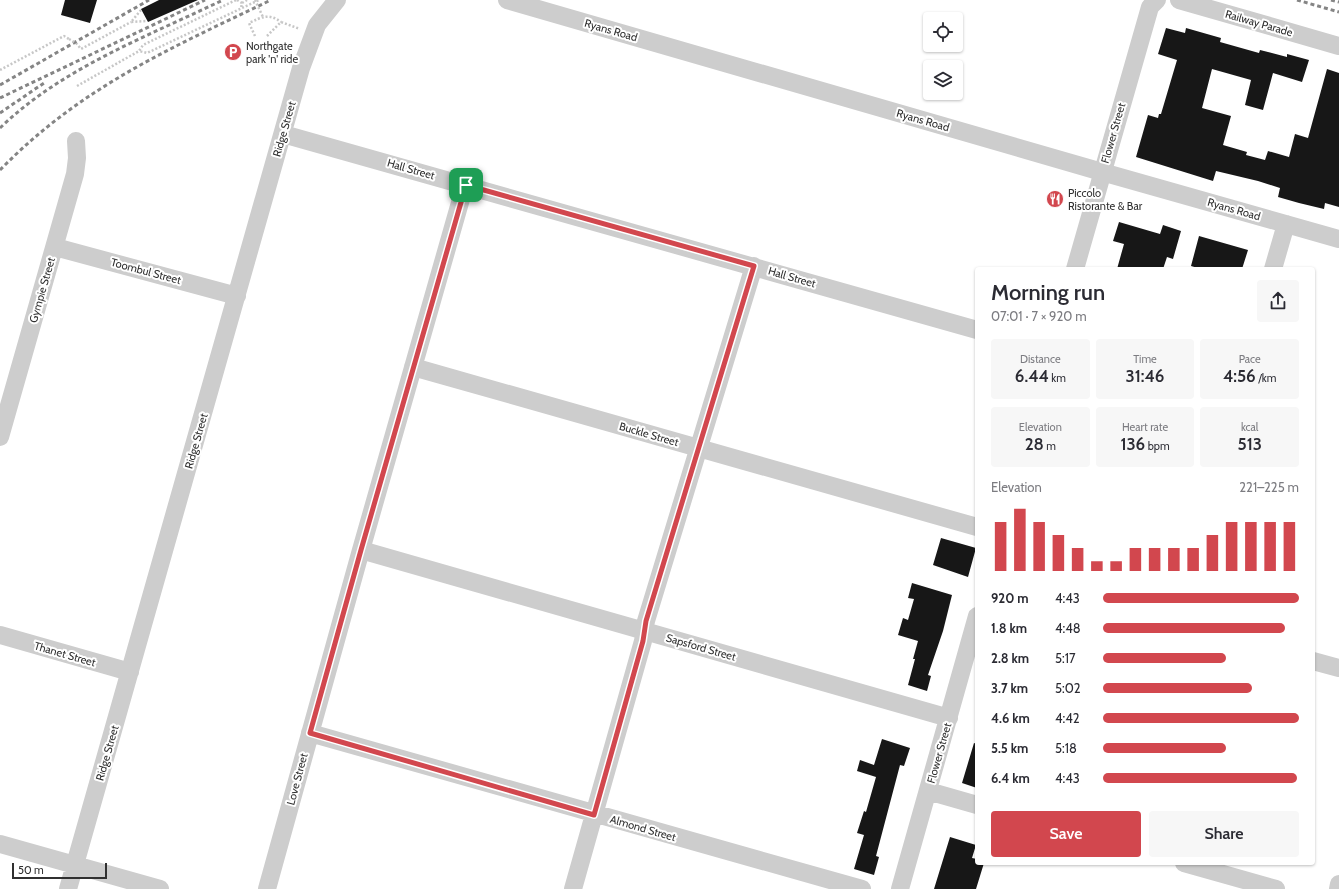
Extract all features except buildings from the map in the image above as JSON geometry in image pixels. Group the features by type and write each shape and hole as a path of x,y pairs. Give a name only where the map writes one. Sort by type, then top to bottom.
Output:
{"street":[{"name":"Ridge Street","path":"68,889 312,34 321,17 337,0"},
{"name":"Ryans Road","path":"507,0 1339,239"},
{"name":"Flower Street","path":"1076,267 1150,7 1157,0"},
{"name":"Railway Parade","path":"1179,0 1339,46"},
{"name":"Hall Street","path":"283,134 975,329"},
{"name":"Gympie Street","path":"0,437 75,174 77,158 76,141"},
{"name":"Love Street","path":"267,889 361,550 466,185"},
{"path":"1274,267 1286,224"},
{"name":"Toombul Street","path":"55,247 237,296"},
{"path":"573,889 643,641 644,632 754,266"},
{"name":"Buckle Street","path":"413,367 975,526"},
{"name":"Sapsford Street","path":"361,550 949,718"},
{"name":"Flower Street","path":"900,889 975,623"},
{"name":"Thanet Street","path":"0,635 130,672"},
{"path":"1315,662 1339,668"},
{"name":"Almond Street","path":"310,733 594,815 862,889"},
{"path":"928,791 975,804"},
{"path":"0,844 160,889"},
{"path":"1191,865 1276,889"},
{"path":"1338,889 1339,884"}],"path":[{"path":"77,86 139,51 143,45 236,0 242,2 247,0"},
{"path":"255,0 264,16"},
{"path":"139,51 147,53 259,0"},
{"path":"241,8 242,2"},
{"path":"0,70 64,36 76,43 81,49 131,22 142,10"},
{"path":"255,36 249,23 264,16 274,17 281,22 300,29"},
{"path":"131,22 147,21"},
{"path":"267,36 281,22"}],"railway":[{"path":"0,85 149,0"},
{"path":"0,98 205,0"},
{"path":"0,128 24,107 50,88 78,71 106,55 223,0"},
{"path":"0,170 62,115 94,93 162,53 271,0"},
{"path":"1297,0 1339,12"},
{"path":"1331,0 1339,2"},
{"path":"0,113 44,83"}],"place":[{"name":"Northgate park 'n' ride","path":"233,52"},
{"name":"Piccolo Ristorante & Bar","path":"1055,199"}],"route":[{"path":"466,185 754,266 703,438 695,459 646,621 643,641 594,815 310,733 466,185"}]}
